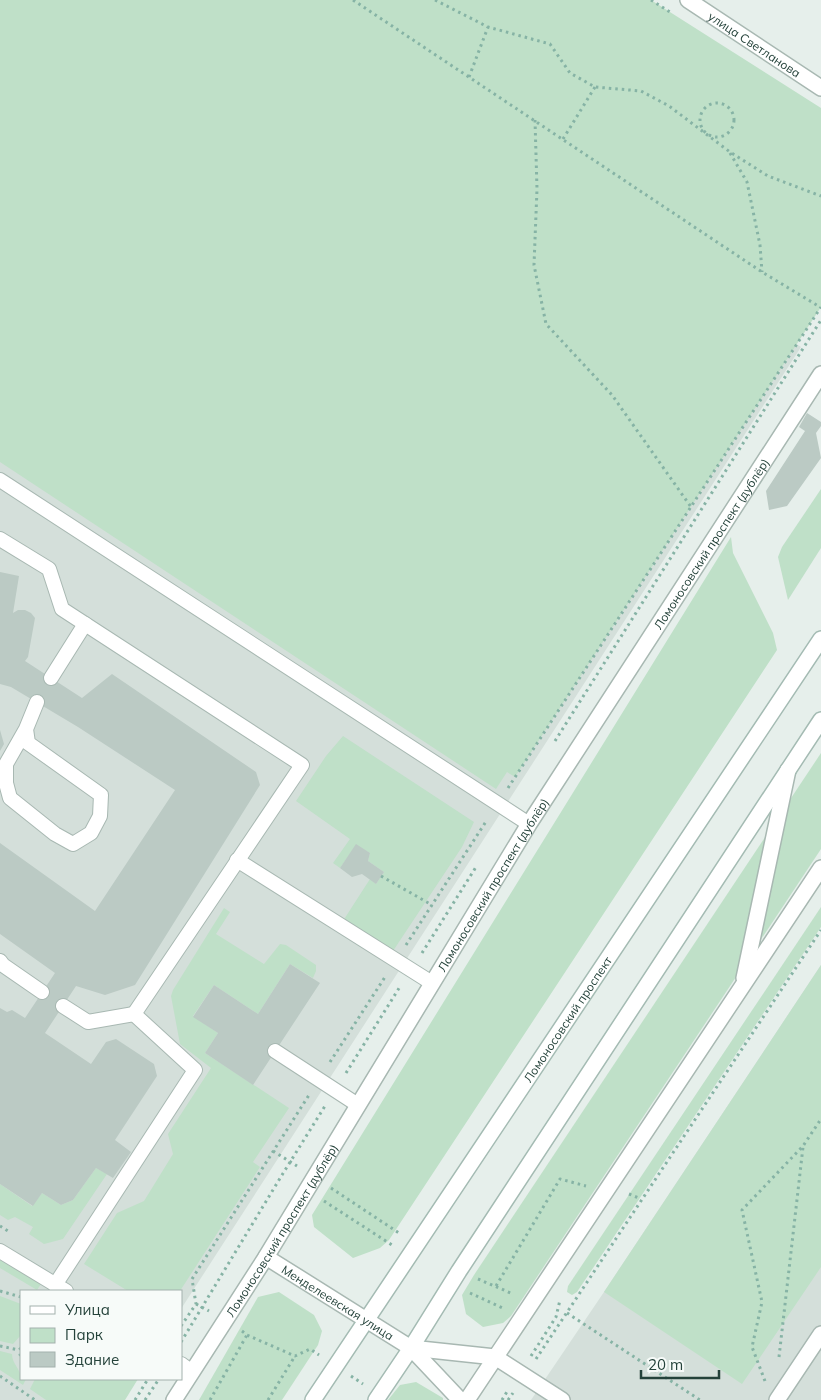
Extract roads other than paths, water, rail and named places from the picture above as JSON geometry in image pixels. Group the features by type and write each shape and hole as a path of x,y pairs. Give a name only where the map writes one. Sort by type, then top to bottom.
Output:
{"street":[{"name":"улица Светланова","path":"688,0 821,88"},
{"name":"Ломоносовский проспект (дублёр)","path":"174,1400 187,1368 226,1320 266,1257 529,824 821,374"},
{"name":"Ломоносовский проспект","path":"313,1400 821,639"},
{"path":"378,1397 821,720"},
{"path":"742,986 788,770"},
{"path":"467,1400 821,868"},
{"name":"Менделеевская улица","path":"266,1257 411,1348 460,1400"},
{"path":"778,1400 821,1334"},
{"name":"Менделеевская улица","path":"411,1348 495,1356"},
{"path":"495,1356 562,1400"}],"lane":[{"path":"0,480 529,824"},
{"path":"0,539 49,569 62,609 302,765 134,1014 88,1022 63,1006"},
{"path":"51,678 85,624"},
{"path":"26,730 28,743 101,795 100,816 91,833 73,844 55,834 10,798 6,783 6,764 26,730 37,702"},
{"path":"237,860 432,983"},
{"path":"0,962 42,992"},
{"path":"0,1252 60,1288 195,1070 134,1014"},
{"path":"275,1051 358,1105"}]}
